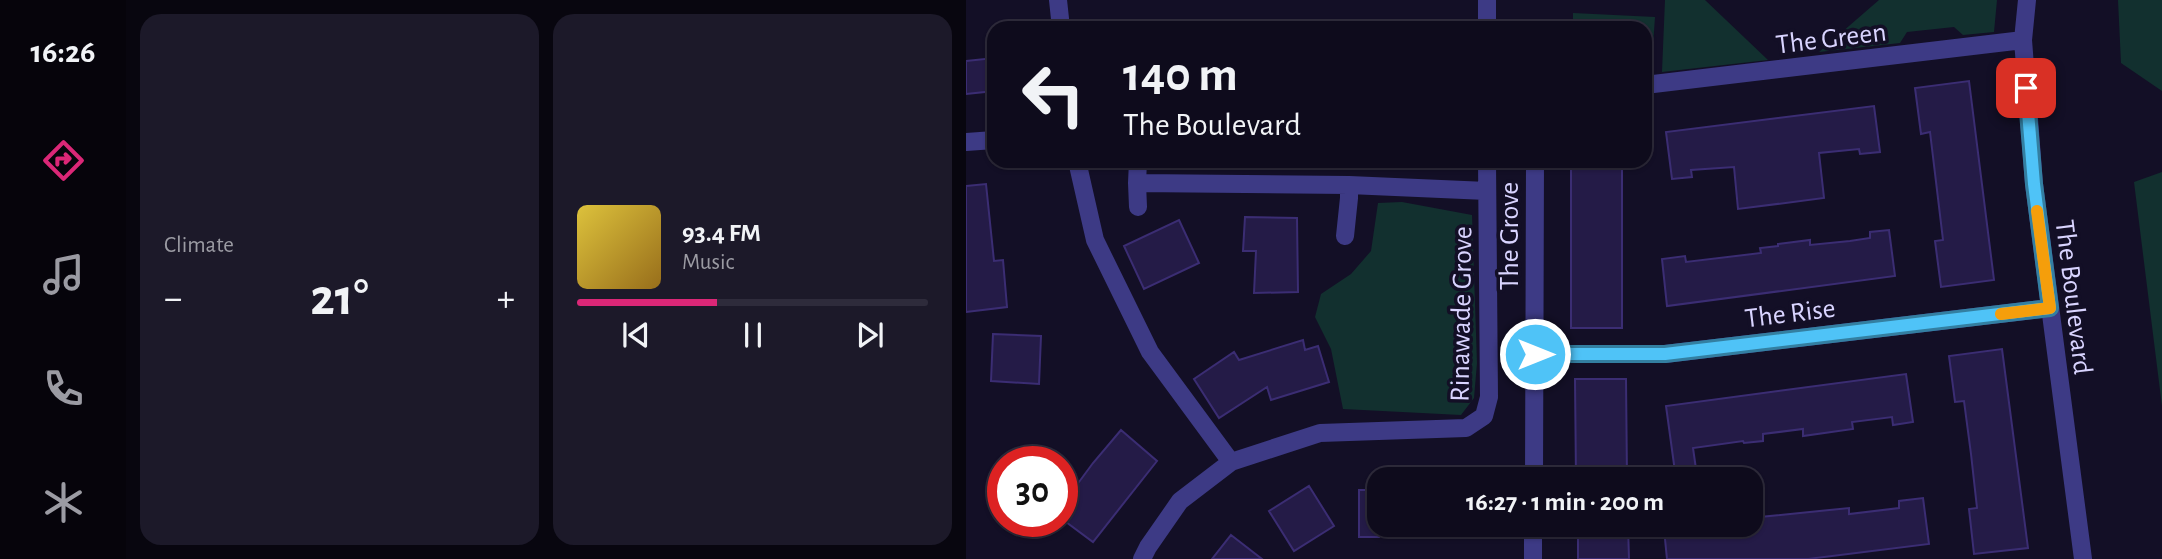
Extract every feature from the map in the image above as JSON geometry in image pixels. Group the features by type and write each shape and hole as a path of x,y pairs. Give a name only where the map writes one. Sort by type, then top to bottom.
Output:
{"street":[{"path":"1058,0 1060,21"},
{"path":"1487,0 1487,21"},
{"name":"The Boulevard","path":"2027,0 2023,40 2034,184 2083,559"},
{"name":"The Green","path":"1652,84 2023,40"},
{"path":"966,142 987,140"},
{"path":"1079,168 1096,240 1150,352 1231,462 1180,502 1142,559"},
{"path":"1138,168 1138,207"},
{"name":"Rinawade Grove","path":"1231,462 1320,433 1466,428 1484,416 1489,397 1487,168"},
{"name":"The Grove","path":"1534,467 1535,168"},
{"name":"Rinawade Grove","path":"1137,183 1349,185 1488,191"},
{"path":"1345,236 1349,185"},
{"name":"The Rise","path":"1535,354 1665,354 2050,308"},
{"path":"1533,537 1533,559"}],"green space":[{"path":"1665,0 1705,0 1768,60 1662,72"},
{"path":"1879,0 1997,0 1994,32 1963,35 1954,27 1907,32 1900,43 1819,52"},
{"path":"2118,0 2162,0 2162,91 2121,63"},
{"path":"1573,13 1655,17 1652,60 1652,21 1567,21 1573,19"},
{"path":"2162,172 2162,406 2134,182"},
{"path":"1402,202 1472,215 1477,363 1474,398 1461,415 1343,409 1331,349 1315,317 1321,294 1351,274 1371,251 1378,203"}],"building":[{"path":"987,59 987,92 966,94 966,61"},
{"path":"1969,81 1994,280 1941,287 1935,241 1943,240 1930,132 1921,134 1915,88"},
{"path":"1874,106 1880,152 1860,154 1859,149 1819,153 1824,198 1738,209 1734,167 1691,170 1692,177 1672,179 1666,132"},
{"path":"1571,168 1622,168 1622,328 1571,328"},
{"path":"986,184 994,261 1003,260 1007,307 966,312 966,186"},
{"path":"1245,217 1297,218 1298,292 1254,293 1256,251 1243,251"},
{"path":"1179,220 1199,263 1144,289 1124,246"},
{"path":"1889,230 1895,276 1667,306 1662,259 1685,256 1686,262 1761,253 1760,248 1778,244 1810,240 1810,245 1850,241 1870,238 1870,232"},
{"path":"993,334 1041,336 1039,384 991,381"},
{"path":"1303,340 1305,350 1318,346 1329,382 1271,400 1267,387 1219,418 1194,379 1234,352 1239,360"},
{"path":"2002,349 2028,548 1974,554 1969,509 1977,508 1971,454 1964,401 1955,402 1949,356"},
{"path":"1906,374 1913,422 1893,425 1892,417 1852,422 1853,429 1803,436 1803,429 1763,434 1763,441 1693,448 1696,467 1674,467 1666,406"},
{"path":"1575,379 1626,379 1627,467 1576,467"},
{"path":"1121,430 1157,461 1093,542 1078,531 1078,483"},
{"path":"1309,486 1334,526 1294,551 1269,511"},
{"path":"1359,490 1367,490 1367,537 1359,537"},
{"path":"1923,498 1929,544 1808,559 1667,559 1665,537 1763,537 1763,517 1849,508 1849,514 1899,508 1899,501"},
{"path":"1231,535 1262,559 1212,559"},
{"path":"1578,537 1628,537 1629,559 1578,559"}],"slow traffic":[{"path":"2001,314 2050,308 2037,211"}],"route":[{"path":"1535,354 1665,354 2050,308 2034,184 2026,88"}]}
